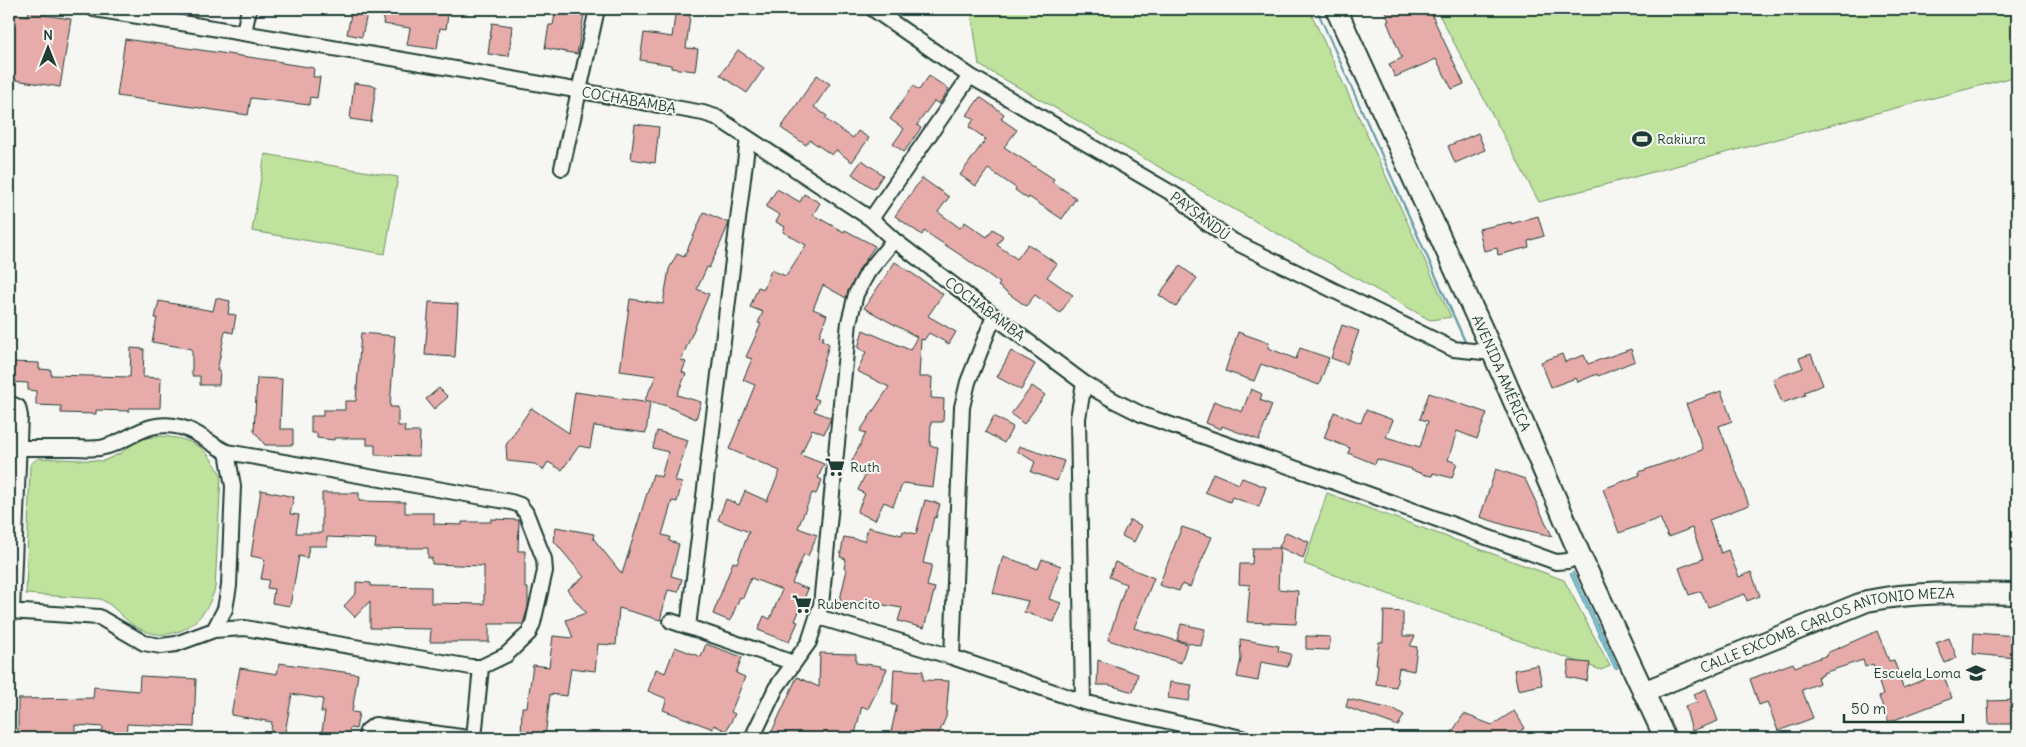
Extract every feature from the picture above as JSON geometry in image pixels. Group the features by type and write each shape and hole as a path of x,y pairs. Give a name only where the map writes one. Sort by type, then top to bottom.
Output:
{"main road":[{"name":"AVENIDA AMÉRICA","path":"1336,9 1493,353 1580,555 1666,738"},
{"name":"CALLE EXCOMB. CARLOS ANTONIO MEZA","path":"1643,692 1867,601 1891,596 1942,592 2017,594"}],"street":[{"name":"COCHABAMBA","path":"94,9 244,32 703,113 716,118 748,138 871,220 894,240 1084,383 1115,401 1158,420 1337,482 1556,562 1568,561 1580,555"},
{"path":"244,32 249,9"},
{"path":"562,168 597,9"},
{"name":"PAYSANDÚ","path":"873,9 970,76 1180,198 1204,221 1233,241 1453,349 1493,353"},
{"path":"871,220 970,76"},
{"path":"688,627 748,138"},
{"path":"752,738 776,688 809,642 818,617 821,605 849,322 856,294 868,272 894,240"},
{"path":"952,657 962,407 968,382 994,316"},
{"path":"1083,702 1078,418 1084,383"},
{"path":"9,403 18,407 20,416 10,611 98,617 144,643 161,646 176,644 214,630 245,628 471,667 482,667 506,655 528,633 533,623 545,571 544,559 526,513 520,505 227,452 213,446 196,433 180,427 155,426 140,429 115,443 99,448 19,448"},
{"path":"214,630 225,608 229,586 233,486 227,452"},
{"path":"818,617 952,657 1083,702 1242,738"},
{"path":"670,622 794,663"},
{"path":"474,738 482,667"},
{"path":"366,738 367,731 375,725 468,738"}],"green space":[{"path":"971,9 1309,9 1451,317 1430,320 979,65"},
{"name":"Rakiura","path":"1436,9 2017,9 2017,76 1539,202"},
{"path":"265,154 398,177 385,254 252,231"},
{"path":"161,436 182,439 197,446 210,457 221,475 215,588 203,613 183,629 172,633 159,634 146,632 133,625 109,604 100,599 26,594 30,465 38,458 103,461 121,453 134,443 146,438"},
{"path":"1327,493 1564,580 1610,666 1601,670 1304,564"}],"water":[{"path":"1316,9 1466,342 1465,343"},
{"path":"1573,572 1618,668 1615,669 1570,574"}],"building":[{"path":"352,9 368,9 362,37 347,34"},
{"path":"385,9 443,9 442,14 448,15 446,29 440,28 437,49 407,45 410,28 383,24"},
{"path":"556,9 585,9 577,54 545,48 549,25 553,25"},
{"path":"676,9 691,9 686,48 698,49 695,71 671,68 671,65 640,60 644,33 672,37"},
{"path":"1384,9 1429,9 1464,84 1452,89 1436,59 1395,77 1389,64 1402,58 1387,22 1389,21"},
{"path":"29,10 44,12 43,15 71,19 60,87 9,79 9,33 12,14 28,16"},
{"path":"492,23 512,26 509,56 488,54"},
{"path":"125,39 314,68 313,77 320,77 317,98 310,97 309,105 251,98 248,115 117,96"},
{"path":"738,50 764,68 747,93 720,75"},
{"path":"817,75 830,84 814,107 827,116 825,119 853,138 858,131 869,138 852,162 836,150 832,155 810,140 806,145 781,128"},
{"path":"929,76 949,89 939,104 934,101 917,125 921,128 904,152 893,144 904,129 890,119 913,86 919,90"},
{"path":"354,83 376,86 371,122 350,119"},
{"path":"980,97 1004,114 1001,119 1017,130 1004,147 1054,179 1052,182 1076,198 1062,219 1029,197 1028,199 1015,190 1016,188 988,169 976,186 960,175 986,139 969,127 974,119 967,115"},
{"path":"635,124 659,127 655,163 631,159"},
{"path":"1478,133 1485,150 1455,163 1448,146"},
{"path":"862,160 883,175 874,189 852,174"},
{"path":"922,178 949,197 938,212 960,228 965,222 987,237 993,229 1003,236 997,245 1017,259 1028,244 1057,264 1047,277 1073,295 1060,313 1035,295 1026,306 998,286 1000,283 962,256 924,231 922,235 895,216"},
{"path":"777,189 800,202 804,194 820,203 813,215 875,246 860,268 846,298 823,285 813,309 827,315 819,336 824,337 822,340 829,344 814,398 819,400 814,411 831,418 824,434 812,429 801,455 824,464 818,478 822,480 816,494 812,493 798,528 817,535 808,556 804,554 792,583 808,589 795,621 798,622 789,642 758,630 764,616 770,619 782,590 751,578 743,598 740,597 730,621 713,614 733,562 737,563 749,532 718,520 726,499 739,505 745,491 767,501 780,471 729,449 755,385 743,380 752,359 746,357 761,324 758,323 763,312 750,307 758,287 764,289 771,270 786,276 806,245 783,232 785,227 776,222 780,215 766,207"},
{"path":"704,212 729,223 709,268 707,267 697,289 709,294 681,360 686,362 682,372 686,374 677,395 701,402 696,419 667,406 645,400 656,376 620,371 630,299 663,304 669,269 677,254 684,257"},
{"path":"1538,216 1544,236 1528,241 1529,247 1498,255 1497,248 1484,251 1479,229 1511,222 1511,224"},
{"path":"895,262 943,294 928,316 956,332 949,344 929,333 924,340 921,339 919,377 932,377 931,398 944,399 943,422 931,422 930,446 938,447 933,487 903,483 893,506 884,502 875,520 857,512 865,494 858,490 867,471 851,463 866,433 860,431 889,387 857,371 866,352 858,348 863,330 910,350 917,337 864,308"},
{"path":"1180,266 1197,278 1176,307 1159,295"},
{"path":"216,298 230,301 228,314 236,315 233,333 225,331 217,371 220,371 219,385 200,385 200,376 192,376 192,349 152,342 157,318 155,318 159,301 213,311"},
{"path":"429,302 458,304 455,357 425,355"},
{"path":"1342,325 1359,331 1347,364 1331,358"},
{"path":"1238,332 1269,343 1268,348 1296,359 1300,348 1329,358 1319,385 1261,364 1254,381 1225,371"},
{"path":"361,333 395,336 390,407 398,407 398,426 405,426 404,432 420,432 419,456 375,455 375,445 367,445 367,438 334,438 334,440 317,438 317,433 311,433 311,416 323,416 323,410 345,410 345,401 356,401"},
{"path":"131,348 144,349 143,377 161,378 160,408 129,408 129,411 96,410 96,414 61,413 61,406 36,405 36,391 28,390 28,383 9,382 9,362 39,363 39,369 51,370 51,375 130,377"},
{"path":"1631,349 1635,361 1598,376 1597,374 1578,382 1576,378 1551,387 1541,362 1562,354 1565,362 1584,355 1588,364"},
{"path":"1011,351 1035,364 1021,390 997,377"},
{"path":"1811,354 1823,385 1804,392 1805,395 1782,403 1773,379 1803,368 1799,358"},
{"path":"257,378 282,379 280,429 293,429 293,445 265,445 254,431"},
{"path":"1032,386 1045,395 1024,424 1011,414"},
{"path":"439,388 448,397 434,409 426,399"},
{"path":"1251,389 1262,394 1260,400 1272,405 1259,440 1222,426 1221,429 1206,423 1214,401 1242,412"},
{"path":"1721,391 1732,421 1719,426 1749,505 1709,520 1721,553 1728,550 1739,577 1751,572 1760,596 1747,601 1745,594 1708,607 1701,591 1689,595 1679,568 1703,559 1692,528 1668,537 1660,518 1619,533 1603,489 1640,475 1639,472 1702,450 1703,448 1686,404"},
{"path":"575,392 650,403 646,433 594,426 590,448 579,446 562,470 548,462 543,470 535,464 507,461 506,445 531,408 569,433"},
{"path":"1429,393 1487,413 1477,439 1457,431 1448,460 1457,463 1452,478 1433,473 1432,476 1426,475 1377,459 1375,464 1348,453 1350,448 1324,438 1334,412 1361,423 1366,410 1393,420 1386,437 1420,447 1428,421 1420,419"},
{"path":"994,416 1013,427 1004,443 985,432"},
{"path":"657,431 688,440 675,481 682,483 677,502 672,501 662,535 670,537 669,541 679,544 671,576 682,579 678,592 668,590 660,620 619,608 616,645 598,644 595,671 571,668 567,696 550,694 545,738 521,738 522,707 527,707 533,665 549,667 553,636 573,638 566,620 586,613 567,590 584,577 554,541 556,527 594,534 593,538 622,574 653,474 661,477 668,452 653,448"},
{"path":"1019,446 1064,461 1057,481 1031,472 1035,462 1017,451"},
{"path":"1496,469 1525,479 1552,536 1508,526 1480,517"},
{"path":"1213,473 1239,484 1242,478 1266,487 1259,507 1232,497 1230,502 1205,492"},
{"path":"261,490 294,497 290,514 299,515 296,533 322,533 322,493 359,493 359,501 405,502 405,513 434,513 434,524 462,525 462,522 491,522 491,519 519,520 518,551 525,551 525,588 528,588 528,607 523,624 489,624 489,642 430,642 431,629 370,628 370,601 355,617 344,606 356,593 356,582 371,583 371,586 431,587 431,603 484,604 484,566 432,564 432,558 428,558 428,548 375,548 376,539 327,537 327,546 309,546 307,558 299,556 290,606 272,603 274,589 267,588 269,580 261,579 265,559 251,556"},
{"path":"925,500 940,504 936,518 934,517 923,563 932,565 927,586 935,588 924,628 898,621 902,608 859,601 857,608 839,604 847,569 844,568 846,559 840,557 844,537 865,541 868,527 902,535 903,531 916,534"},
{"path":"1130,520 1142,526 1134,542 1122,536"},
{"path":"1182,527 1212,537 1190,587 1182,584 1179,591 1159,585"},
{"path":"1286,532 1309,542 1303,558 1279,547"},
{"path":"1253,548 1280,548 1278,589 1298,591 1296,624 1247,622 1250,585 1239,584 1240,564 1252,564"},
{"path":"1003,556 1038,569 1042,559 1061,566 1049,599 1061,603 1054,622 1024,612 1028,601 993,593"},
{"path":"1115,562 1154,578 1134,628 1187,644 1181,663 1108,640 1126,584 1109,577"},
{"path":"1384,611 1403,612 1403,636 1415,636 1410,646 1417,647 1414,671 1399,668 1396,687 1376,684 1379,642 1383,642"},
{"path":"1181,624 1205,629 1201,646 1177,640"},
{"path":"1877,631 1889,661 1894,660 1903,688 1942,672 1952,698 1889,722 1879,697 1883,695 1873,664 1865,667 1863,660 1823,673 1823,675 1817,677 1819,683 1802,690 1813,718 1778,731 1767,702 1759,705 1750,679 1793,663 1795,667 1828,655 1827,653"},
{"path":"1974,633 2017,636 2017,658 1973,654"},
{"path":"1306,636 1330,637 1329,650 1306,649"},
{"path":"1949,638 1957,658 1945,663 1936,643"},
{"path":"1240,639 1279,646 1278,651 1291,654 1288,667 1261,662 1258,681 1237,677 1241,659"},
{"path":"706,644 742,657 736,673 745,677 731,712 735,714 726,731 714,725 713,729 663,710 667,699 648,691 656,669 665,673 675,647 701,657"},
{"path":"820,653 856,654 856,663 881,666 880,668 887,669 868,709 862,706 854,738 769,738 797,677 819,687"},
{"path":"1098,660 1138,674 1133,692 1109,685 1097,685"},
{"path":"1569,661 1590,663 1587,681 1567,677"},
{"path":"279,663 358,674 352,712 359,713 356,729 350,728 348,738 321,738 325,712 321,712 323,699 292,694 284,738 270,738 272,722 231,715 240,668 277,674"},
{"path":"1538,665 1542,685 1518,690 1514,670"},
{"path":"894,669 923,671 923,680 949,681 946,717 937,738 891,738 894,733 891,732 897,705 892,705"},
{"path":"140,676 196,679 194,727 127,724 126,738 102,738 103,727 75,725 75,736 18,738 18,699 93,698 94,687 139,691"},
{"path":"1170,682 1192,685 1189,701 1168,698"},
{"path":"1706,689 1718,721 1692,731 1685,706 1697,702 1694,694"},
{"path":"1348,699 1396,710 1404,715 1398,726 1346,707"},
{"path":"2017,700 2017,724 1989,724 1988,701"},
{"path":"1514,711 1525,728 1509,738 1448,738 1464,714 1492,725"}],"place":[{"name":"Rakiura","path":"1642,139"},
{"name":"Ruth","path":"835,467"},
{"name":"Rubencito","path":"802,604"},
{"name":"Escuela Loma","path":"1976,673"}]}
